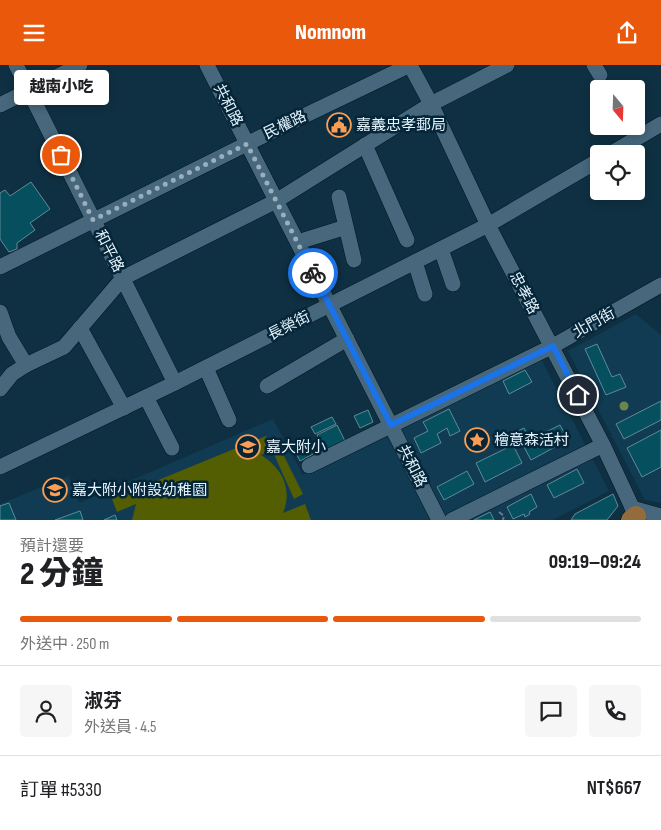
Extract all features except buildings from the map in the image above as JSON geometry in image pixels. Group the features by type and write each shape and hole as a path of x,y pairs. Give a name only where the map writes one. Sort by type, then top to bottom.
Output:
{"street":[{"name":"和平路","path":"16,65 175,383"},
{"path":"0,105 80,65"},
{"name":"共和路","path":"207,65 439,520"},
{"name":"民權路","path":"0,267 410,65"},
{"name":"忠孝路","path":"410,65 431,104 488,225 553,346 603,445 634,516"},
{"path":"0,389 12,374 26,365 64,347 123,278 276,201 431,104 507,65"},
{"path":"625,145 661,124"},
{"path":"365,145 407,240"},
{"name":"長榮街","path":"0,467 206,368 488,225 590,165"},
{"path":"339,197 354,260"},
{"path":"298,243 346,227"},
{"path":"441,249 452,284"},
{"path":"415,262 425,294"},
{"name":"北門街","path":"309,466 553,346 661,285"},
{"path":"0,312 8,337 26,365"},
{"path":"80,328 124,407"},
{"path":"268,385 347,339"},
{"path":"206,368 229,420"},
{"path":"146,397 172,448"},
{"path":"452,520 603,445"},
{"path":"634,516 661,516"}],"shaded area":[{"path":"636,314 661,335 661,503 645,500 568,351"},
{"name":"檜意森活村","path":"540,357 609,491 553,520 0,520 0,504 69,476 79,503 273,419 303,475"}],"green space":[{"name":"嘉大附小","path":"266,436 272,450 261,455 275,466 284,480 287,496 283,513 305,504 311,520 132,520 136,504 117,512 112,499"},
{"path":"280,448 303,494 294,499 273,452"}],"way so far":[{"path":"61,155 93,220 247,144 313,273"}],"place":[{"name":"嘉義忠孝郵局","path":"339,125"},
{"name":"越南小吃","path":"61,155"},
{"name":"檜意森活村","path":"477,440"},
{"name":"嘉大附小","path":"248,447"},
{"name":"嘉大附小附設幼稚園","path":"55,490"}],"route":[{"path":"313,273 391,425 553,346 578,395"}]}
